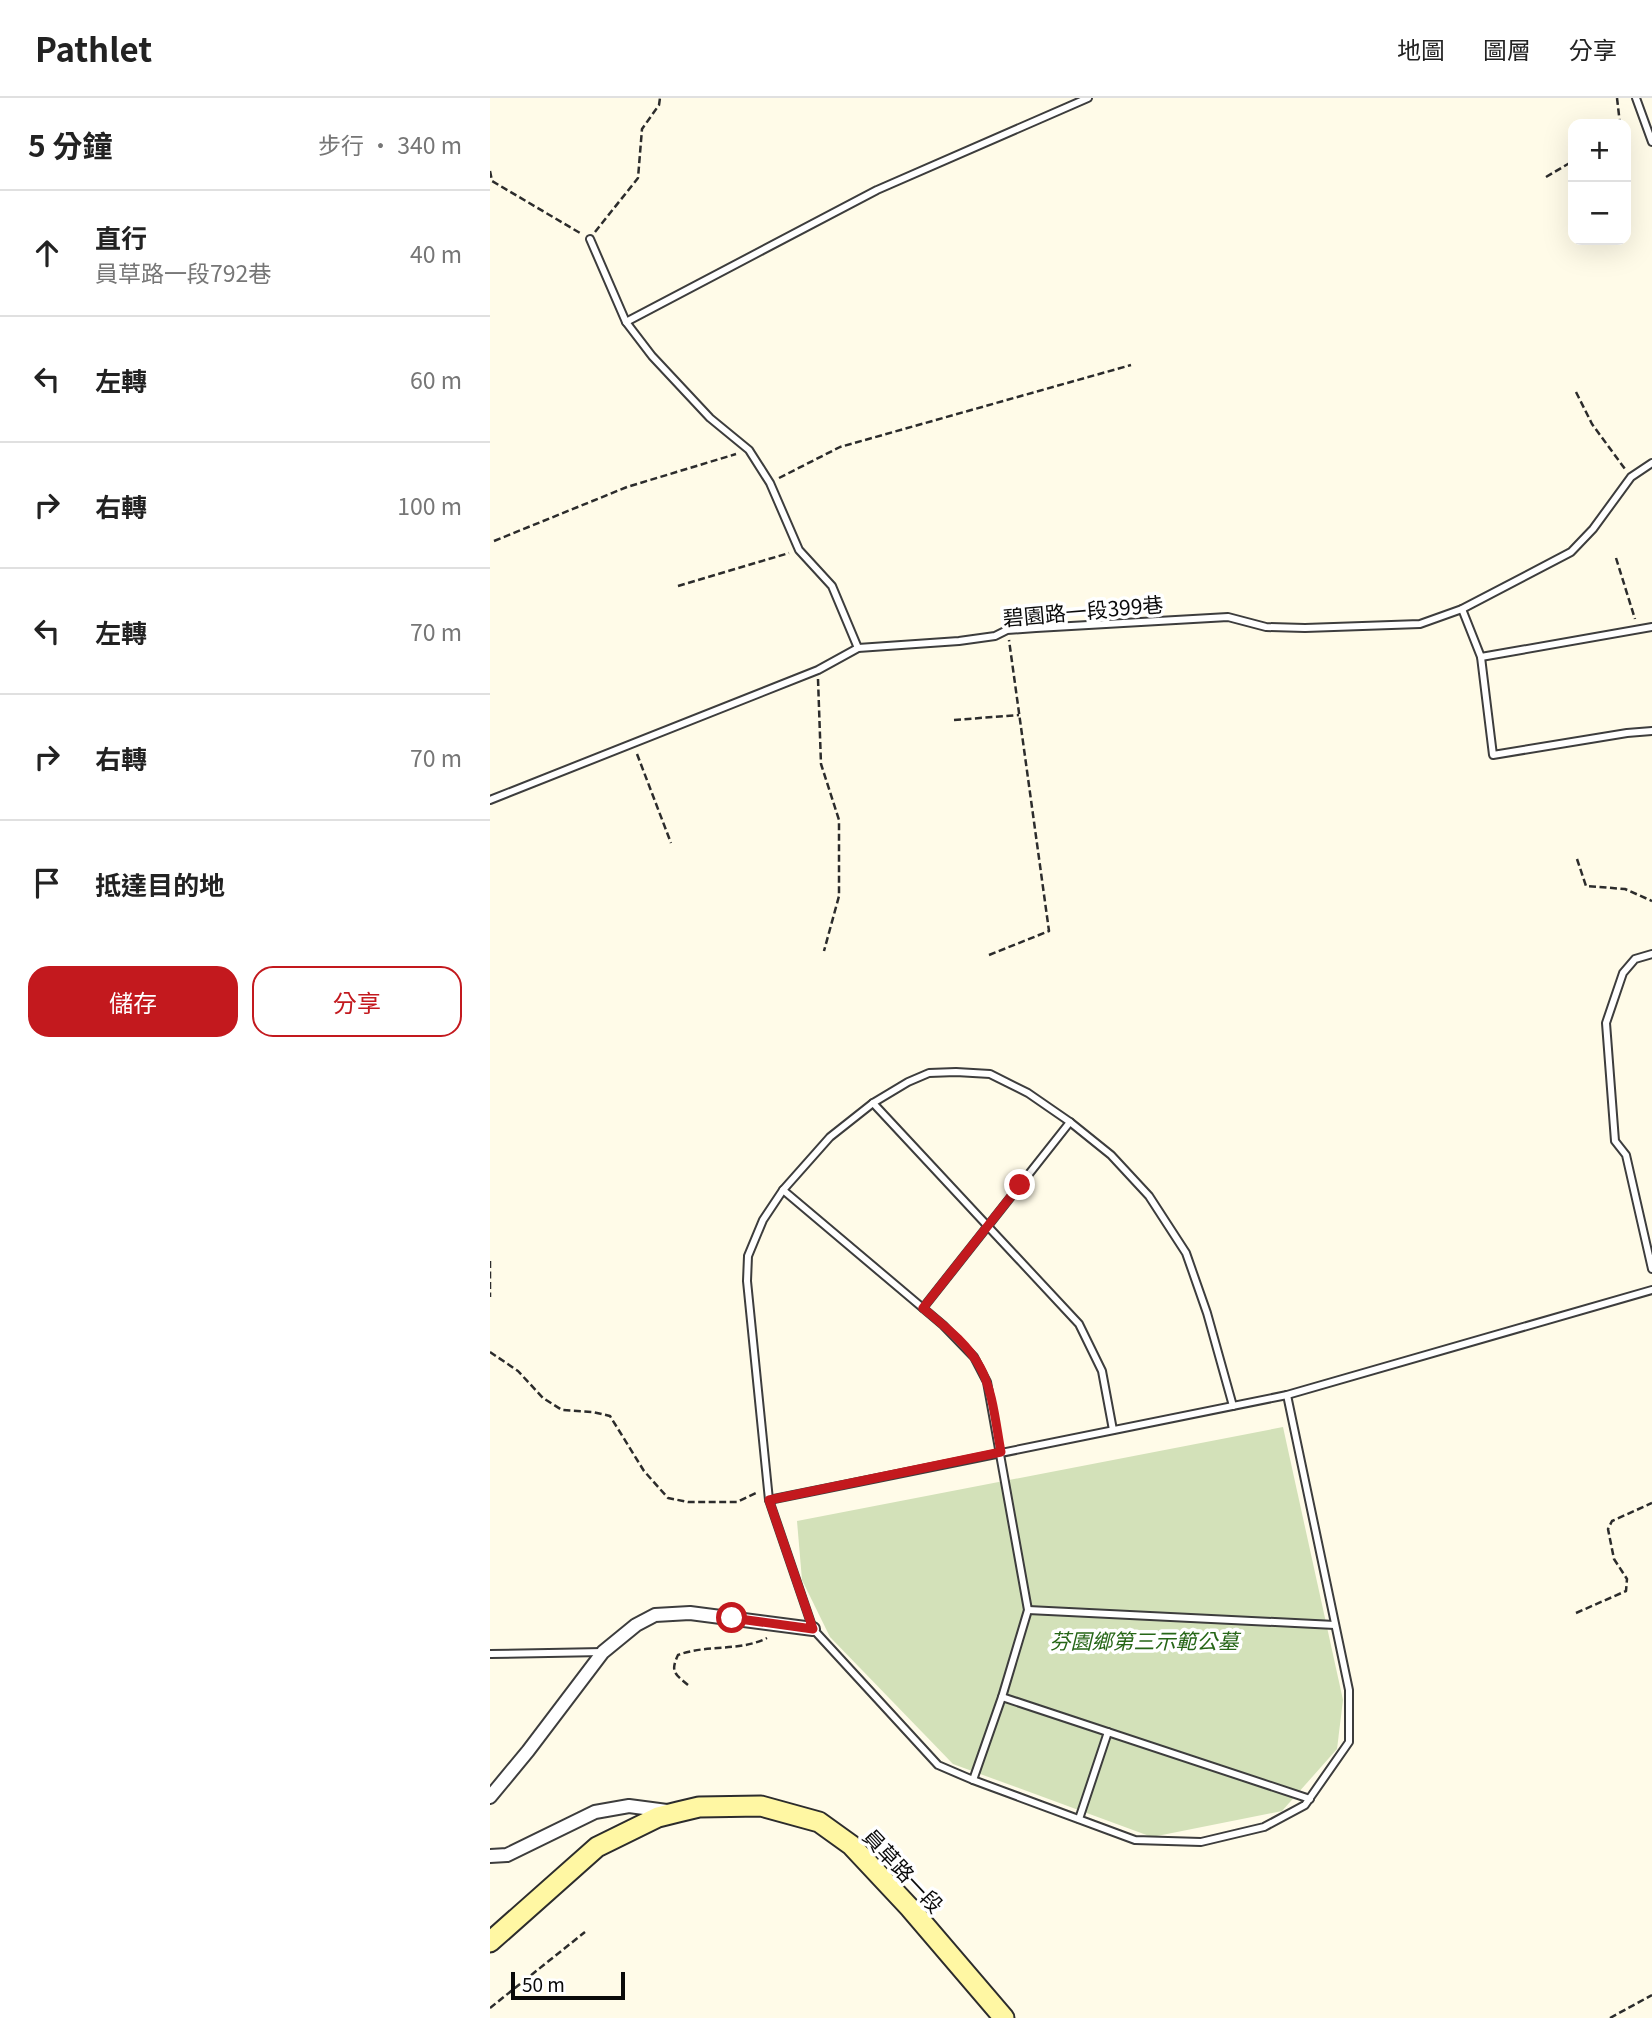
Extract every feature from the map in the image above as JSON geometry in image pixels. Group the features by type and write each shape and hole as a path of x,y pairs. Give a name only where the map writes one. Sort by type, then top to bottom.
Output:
{"main road":[{"name":"員草路一段","path":"490,1942 597,1847 658,1817 699,1807 761,1806 819,1822 851,1845 910,1908 1004,2018"}],"street":[{"path":"490,1797 603,1652 636,1625 655,1615 690,1614 813,1629"},
{"path":"490,1856 507,1855 595,1812 629,1807 678,1812"}],"lane":[{"path":"626,322 877,190 1088,98"},
{"path":"1636,98 1652,142"},
{"path":"590,239 626,322 652,356 710,418 749,450 770,483 799,550 832,586 858,648"},
{"name":"碧園路一段399巷","path":"490,800 818,670 858,648 959,641 995,636 1007,630 1228,617 1266,627 1420,624 1462,609 1571,552 1593,529 1632,477 1652,463"},
{"path":"1462,609 1481,657 1493,755 1627,733 1652,732"},
{"path":"1481,657 1652,626"},
{"path":"1652,954 1635,959 1623,973 1606,1023 1615,1141 1626,1155 1652,1269"},
{"path":"1233,1406 1207,1313 1186,1253 1149,1196 1111,1155 1070,1122 1028,1093 990,1074 929,1073 873,1103 830,1137 783,1190 763,1220 748,1256 747,1281 769,1500 813,1629 938,1765 1135,1840 1202,1842 1264,1827 1305,1805 1349,1742 1349,1690 1287,1395"},
{"path":"873,1103 1079,1324 1102,1371 1113,1430"},
{"path":"923,1308 1070,1122"},
{"path":"783,1190 943,1325 974,1357 987,1382 1028,1610 973,1780"},
{"path":"769,1500 1287,1395 1652,1290"},
{"path":"1028,1610 1335,1625"},
{"path":"490,1654 603,1652"},
{"path":"1002,1697 1310,1799"},
{"path":"1079,1819 1108,1732"}],"path":[{"path":"490,172 492,181 590,239 638,178 642,129 659,105 660,98"},
{"path":"1617,98 1619,119"},
{"path":"1546,177 1568,164"},
{"path":"770,483 839,447 1131,365"},
{"path":"1576,392 1592,424 1632,477"},
{"path":"494,541 627,486 749,450"},
{"path":"678,586 799,550"},
{"path":"1616,558 1638,629"},
{"path":"989,955 1049,931 1007,630"},
{"path":"818,670 821,765 839,820 839,896 824,951"},
{"path":"954,720 1019,715"},
{"path":"632,743 671,843"},
{"path":"1577,859 1586,886 1625,888 1652,901"},
{"path":"490,1261 490,1297"},
{"path":"490,1352 518,1371 543,1398 562,1410 610,1416 644,1471 668,1498 688,1502 737,1502 768,1489"},
{"path":"1576,1614 1626,1591 1627,1579 1614,1559 1608,1529 1612,1521 1652,1503"},
{"path":"688,1685 676,1675 673,1665 678,1654 692,1649 754,1644 789,1626"},
{"path":"490,2008 584,1932"},
{"path":"1610,2018 1652,1995"}],"green space":[{"name":"芬園鄉第三示範公墓","path":"1283,1427 1343,1700 1337,1749 1282,1811 1152,1837 953,1764 830,1637 802,1580 797,1521"}],"route":[{"path":"732,1618 813,1629 769,1500 1001,1452 982,1369 974,1357 923,1308 1020,1185"}]}
